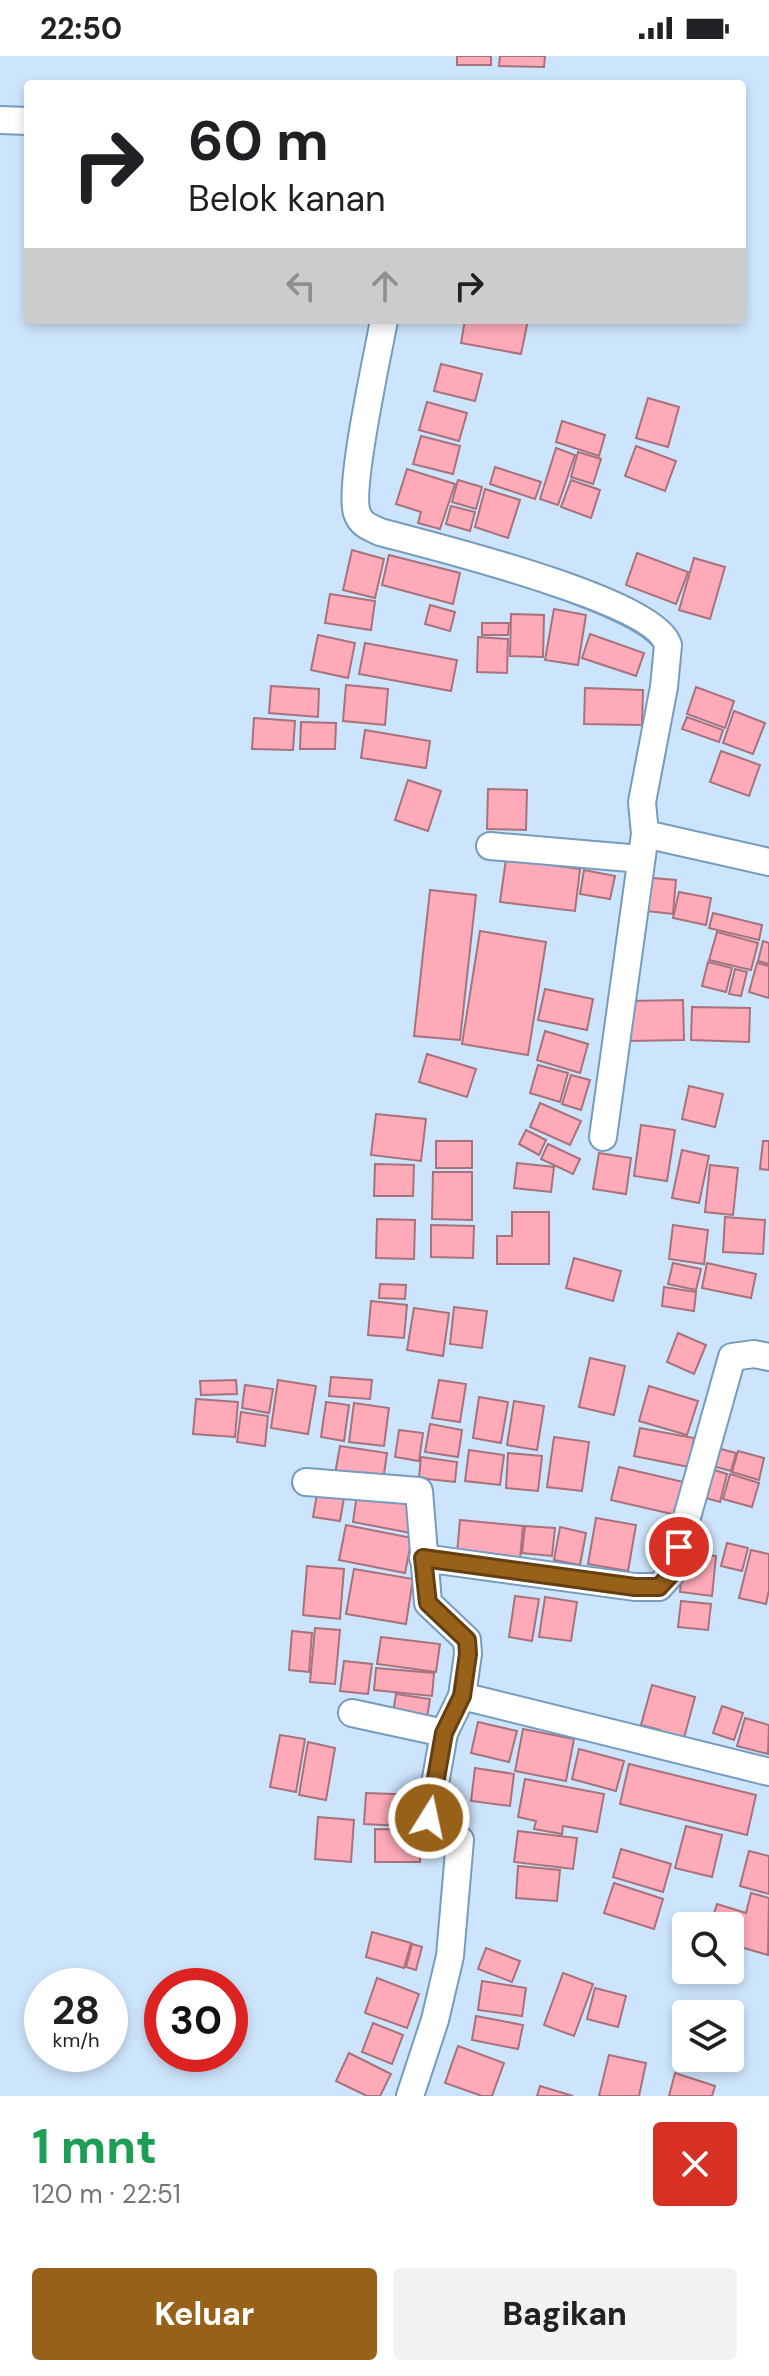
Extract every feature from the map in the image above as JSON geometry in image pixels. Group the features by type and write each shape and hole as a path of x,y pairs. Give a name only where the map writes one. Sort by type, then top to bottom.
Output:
{"street":[{"path":"0,120 24,121"},
{"path":"383,324 356,482 356,511 363,524 380,532 495,562 598,599 654,627 666,639 668,652 664,687 642,802 643,847 603,1137"},
{"path":"490,846 643,847 769,862"},
{"path":"423,1558 635,1587 659,1587 671,1574 732,1357 754,1354 769,1357"},
{"path":"306,1482 419,1491 428,1603 467,1640 462,1696 444,1733 429,1818 460,1840 447,1969 435,2020 410,2096"},
{"path":"462,1696 769,1772"},
{"path":"352,1713 444,1733"}],"building":[{"path":"457,56 491,56 491,65 457,65"},
{"path":"500,56 545,56 544,67 499,66"},
{"path":"464,324 527,324 521,354 461,343"},
{"path":"441,364 482,374 475,401 434,391"},
{"path":"648,398 679,407 668,447 636,438"},
{"path":"427,402 467,413 459,441 419,430"},
{"path":"562,421 605,435 599,456 556,442"},
{"path":"421,436 460,446 453,474 413,464"},
{"path":"636,446 676,461 665,491 625,476"},
{"path":"556,448 575,455 558,505 540,499"},
{"path":"578,452 601,459 593,484 571,477"},
{"path":"495,467 541,482 535,499 490,484"},
{"path":"407,469 455,484 440,529 418,523 421,512 396,504"},
{"path":"458,480 482,487 476,509 452,502"},
{"path":"571,480 600,490 591,518 561,507"},
{"path":"485,489 520,500 508,538 475,527"},
{"path":"451,506 475,512 470,531 446,524"},
{"path":"352,550 384,559 375,598 343,590"},
{"path":"637,553 688,572 676,604 626,585"},
{"path":"389,555 460,573 453,604 382,585"},
{"path":"694,558 725,567 710,619 679,610"},
{"path":"330,594 375,601 371,630 325,623"},
{"path":"430,605 455,612 450,631 425,624"},
{"path":"554,609 586,615 578,665 545,660"},
{"path":"511,614 544,615 543,657 510,656"},
{"path":"482,623 509,623 508,635 482,635"},
{"path":"590,634 644,653 636,676 582,658"},
{"path":"318,635 355,643 348,678 311,670"},
{"path":"478,637 508,639 507,673 477,672"},
{"path":"365,643 457,660 451,691 359,674"},
{"path":"346,685 388,689 385,725 343,721"},
{"path":"271,686 319,689 318,717 269,713"},
{"path":"696,687 734,701 725,728 687,714"},
{"path":"585,688 643,690 642,725 584,724"},
{"path":"734,711 765,723 753,754 723,743"},
{"path":"687,717 723,730 719,742 682,729"},
{"path":"254,718 295,721 293,750 252,749"},
{"path":"301,722 336,723 335,749 300,749"},
{"path":"365,730 430,741 426,768 361,758"},
{"path":"721,751 760,765 749,796 710,782"},
{"path":"408,780 441,791 428,831 395,820"},
{"path":"488,789 527,790 526,830 487,829"},
{"path":"506,859 580,869 575,911 500,902"},
{"path":"584,870 615,876 610,899 580,894"},
{"path":"641,877 676,880 673,914 638,910"},
{"path":"430,890 476,895 460,1040 414,1036"},
{"path":"679,892 711,898 706,925 673,918"},
{"path":"713,913 762,925 759,940 709,928"},
{"path":"480,931 546,942 528,1055 462,1044"},
{"path":"717,932 758,943 751,970 709,960"},
{"path":"763,941 769,943 769,964 758,961"},
{"path":"708,962 732,968 726,992 702,986"},
{"path":"757,963 769,966 769,998 749,992"},
{"path":"735,969 747,972 741,996 729,994"},
{"path":"545,989 593,999 587,1030 538,1020"},
{"path":"683,1000 684,1040 628,1041 628,1001"},
{"path":"692,1007 750,1008 749,1042 691,1040"},
{"path":"545,1031 588,1044 580,1073 537,1060"},
{"path":"427,1054 476,1069 467,1097 419,1082"},
{"path":"538,1065 568,1073 560,1102 530,1093"},
{"path":"571,1075 590,1080 581,1110 562,1104"},
{"path":"689,1086 723,1094 715,1127 682,1119"},
{"path":"540,1103 581,1121 570,1145 530,1127"},
{"path":"376,1114 426,1119 421,1161 371,1155"},
{"path":"641,1125 675,1130 667,1181 634,1176"},
{"path":"526,1130 546,1140 539,1155 519,1144"},
{"path":"436,1141 472,1141 472,1168 436,1168"},
{"path":"763,1141 769,1141 769,1170 760,1169"},
{"path":"548,1144 580,1159 573,1174 541,1159"},
{"path":"682,1150 709,1156 699,1203 672,1198"},
{"path":"599,1153 631,1158 626,1194 593,1189"},
{"path":"517,1163 554,1167 551,1192 514,1188"},
{"path":"375,1164 414,1165 413,1196 374,1196"},
{"path":"710,1165 738,1168 733,1215 705,1212"},
{"path":"433,1172 472,1172 472,1220 432,1219"},
{"path":"512,1212 549,1212 549,1264 497,1264 497,1236 512,1236"},
{"path":"725,1217 765,1220 763,1254 723,1252"},
{"path":"377,1219 415,1220 414,1259 376,1258"},
{"path":"431,1225 474,1226 473,1258 431,1257"},
{"path":"673,1225 708,1230 704,1264 669,1259"},
{"path":"574,1258 621,1271 613,1301 566,1288"},
{"path":"673,1263 701,1269 696,1290 668,1284"},
{"path":"707,1263 756,1274 751,1298 702,1288"},
{"path":"380,1284 406,1285 405,1299 379,1298"},
{"path":"664,1287 696,1292 694,1311 662,1306"},
{"path":"371,1301 407,1305 404,1338 368,1335"},
{"path":"454,1307 487,1311 482,1348 450,1344"},
{"path":"414,1308 449,1313 443,1356 407,1350"},
{"path":"678,1333 706,1345 694,1374 667,1362"},
{"path":"590,1358 625,1366 614,1415 579,1407"},
{"path":"331,1377 372,1380 370,1399 329,1396"},
{"path":"236,1380 237,1394 201,1395 200,1381"},
{"path":"278,1380 316,1386 308,1434 271,1428"},
{"path":"439,1380 466,1384 460,1422 432,1418"},
{"path":"245,1385 273,1389 269,1413 242,1408"},
{"path":"649,1386 698,1401 687,1435 639,1421"},
{"path":"479,1397 508,1402 501,1443 473,1438"},
{"path":"196,1399 238,1402 235,1437 193,1434"},
{"path":"514,1401 544,1406 537,1450 507,1445"},
{"path":"326,1402 349,1405 344,1441 321,1437"},
{"path":"354,1403 389,1408 384,1446 349,1442"},
{"path":"241,1412 268,1416 265,1446 237,1442"},
{"path":"430,1424 462,1430 458,1457 425,1452"},
{"path":"640,1428 694,1438 689,1467 634,1456"},
{"path":"399,1430 423,1433 419,1461 395,1457"},
{"path":"554,1437 589,1442 582,1491 547,1487"},
{"path":"340,1446 387,1453 383,1481 335,1474"},
{"path":"717,1448 736,1453 731,1471 713,1466"},
{"path":"469,1450 504,1455 500,1485 465,1481"},
{"path":"738,1451 764,1458 759,1480 732,1472"},
{"path":"508,1453 542,1456 538,1491 506,1488"},
{"path":"421,1457 457,1462 455,1482 419,1478"},
{"path":"619,1467 692,1484 685,1517 611,1500"},
{"path":"708,1468 727,1474 720,1502 699,1496"},
{"path":"730,1474 759,1483 752,1507 723,1499"},
{"path":"318,1488 345,1492 340,1521 313,1517"},
{"path":"357,1494 416,1504 411,1533 353,1522"},
{"path":"596,1518 636,1525 628,1571 588,1564"},
{"path":"460,1520 523,1526 520,1559 457,1553"},
{"path":"346,1525 412,1538 405,1573 339,1560"},
{"path":"657,1525 681,1530 675,1555 652,1549"},
{"path":"525,1526 555,1528 552,1556 522,1553"},
{"path":"560,1527 586,1533 580,1565 554,1560"},
{"path":"727,1543 748,1548 742,1571 721,1566"},
{"path":"751,1550 769,1554 766,1604 739,1598"},
{"path":"684,1553 716,1556 712,1596 680,1592"},
{"path":"307,1566 344,1569 340,1619 303,1615"},
{"path":"354,1569 413,1579 406,1624 346,1614"},
{"path":"515,1596 539,1599 532,1641 509,1637"},
{"path":"545,1597 577,1602 571,1641 539,1637"},
{"path":"681,1601 711,1604 708,1630 678,1627"},
{"path":"315,1628 340,1630 335,1684 310,1682"},
{"path":"292,1631 312,1633 309,1672 289,1670"},
{"path":"381,1637 440,1644 436,1672 377,1664"},
{"path":"344,1661 372,1664 368,1694 340,1691"},
{"path":"376,1668 434,1673 432,1696 374,1690"},
{"path":"652,1685 695,1697 681,1749 657,1742 660,1730 641,1725"},
{"path":"396,1694 430,1699 426,1724 392,1719"},
{"path":"722,1706 743,1713 734,1740 713,1733"},
{"path":"745,1718 769,1725 768,1754 737,1746"},
{"path":"478,1722 517,1731 509,1762 471,1753"},
{"path":"523,1729 574,1739 566,1781 515,1771"},
{"path":"280,1735 305,1739 296,1792 270,1787"},
{"path":"308,1742 335,1748 326,1800 299,1795"},
{"path":"579,1749 624,1761 616,1791 572,1779"},
{"path":"629,1764 756,1795 747,1835 620,1804"},
{"path":"475,1768 514,1774 510,1806 471,1801"},
{"path":"525,1779 604,1794 597,1832 563,1826 562,1834 534,1829 536,1821 518,1817"},
{"path":"366,1793 421,1795 420,1827 364,1824"},
{"path":"318,1817 354,1820 351,1862 315,1859"},
{"path":"686,1826 722,1835 712,1877 675,1868"},
{"path":"375,1829 421,1830 420,1862 375,1862"},
{"path":"518,1831 577,1838 573,1869 514,1862"},
{"path":"621,1849 671,1864 663,1892 613,1877"},
{"path":"749,1851 769,1856 769,1894 740,1886"},
{"path":"518,1866 560,1870 557,1901 516,1898"},
{"path":"614,1883 663,1899 654,1929 604,1913"},
{"path":"751,1893 769,1898 768,1955 744,1948 746,1913"},
{"path":"717,1904 743,1912 714,1912"},
{"path":"372,1932 411,1943 404,1968 366,1957"},
{"path":"412,1944 422,1947 416,1970 406,1967"},
{"path":"486,1948 520,1961 512,1982 478,1969"},
{"path":"563,1973 593,1984 574,2036 544,2025"},
{"path":"377,1978 419,1994 407,2028 365,2013"},
{"path":"482,1981 526,1988 522,2016 478,2010"},
{"path":"595,1988 626,1996 618,2027 587,2019"},
{"path":"476,2016 523,2025 518,2049 472,2040"},
{"path":"373,2023 403,2035 392,2064 362,2052"},
{"path":"458,2046 504,2063 492,2096 482,2096 445,2083"},
{"path":"349,2053 391,2074 380,2096 367,2096 336,2081"},
{"path":"609,2055 646,2063 639,2096 599,2096"},
{"path":"675,2073 715,2086 712,2096 669,2096"},
{"path":"540,2086 573,2096 537,2096"}],"route":[{"path":"429,1818 444,1733 462,1696 468,1654 467,1640 428,1603 423,1558 635,1587 659,1587 671,1574 679,1547"}]}
